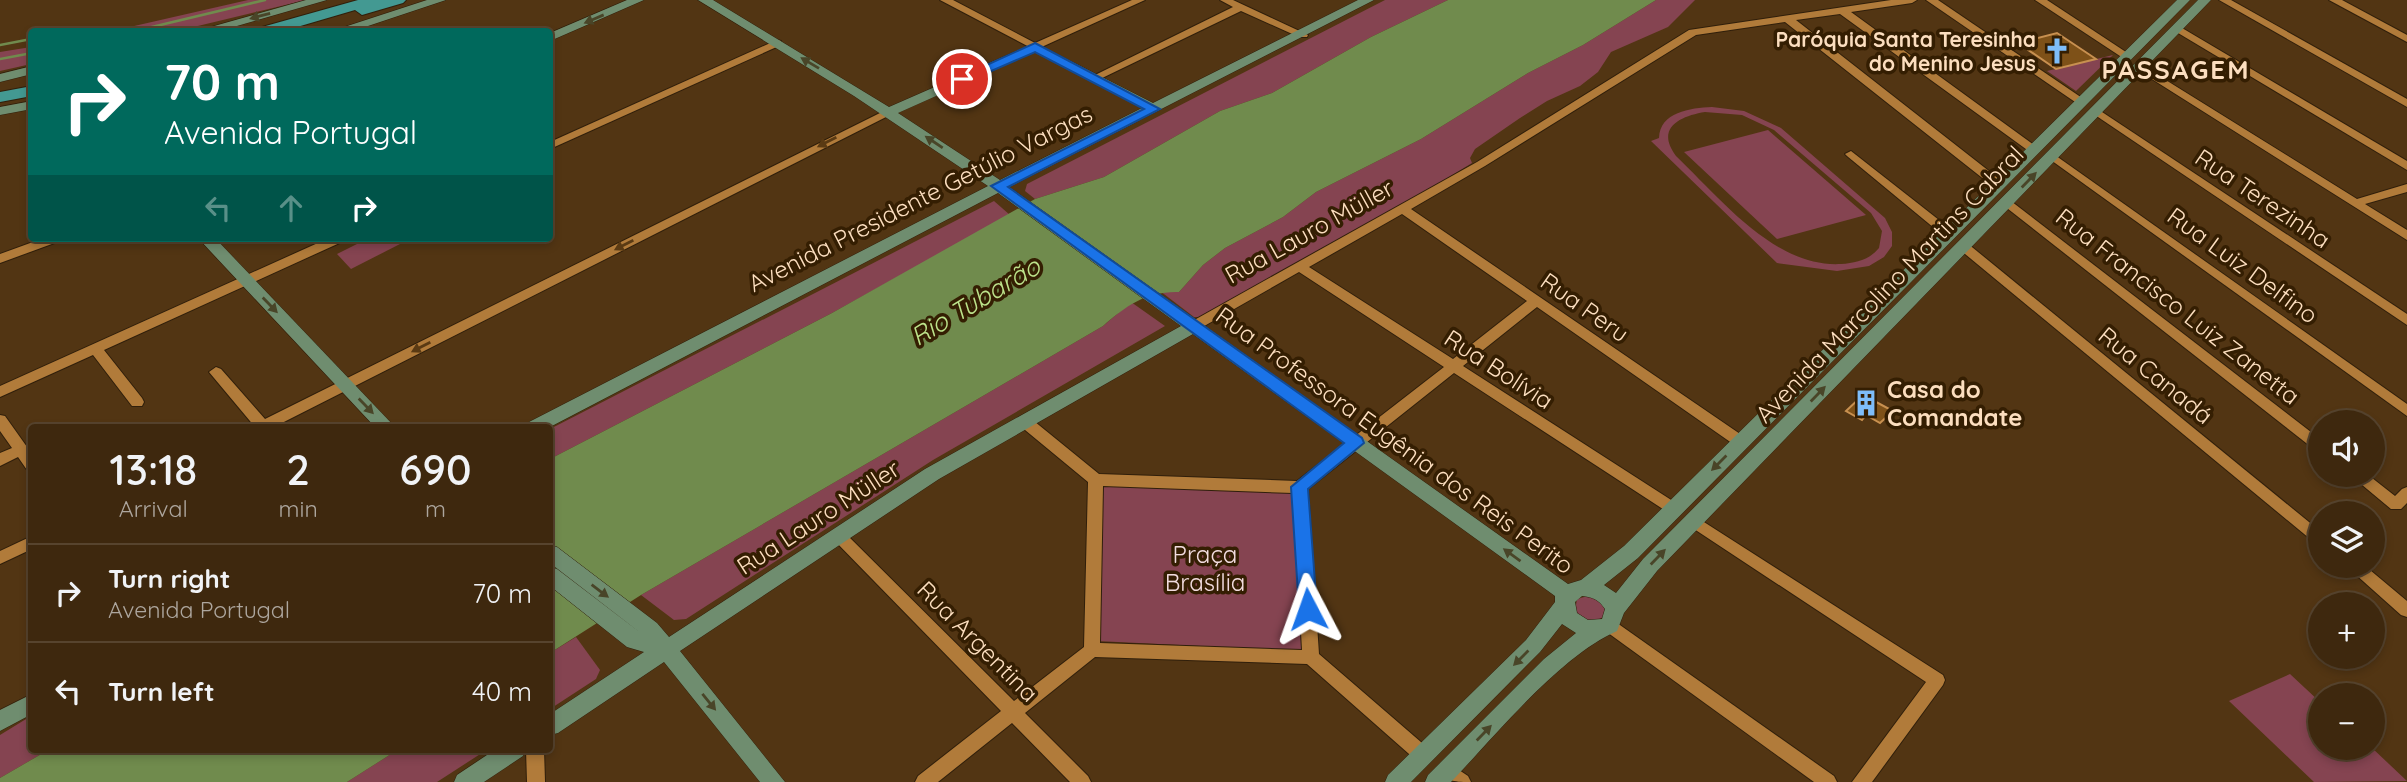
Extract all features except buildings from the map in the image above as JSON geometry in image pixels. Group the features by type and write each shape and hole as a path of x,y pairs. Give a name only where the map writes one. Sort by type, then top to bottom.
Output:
{"highway":[{"path":"275,28 375,0"},
{"path":"300,28 398,0"},
{"path":"0,90 28,85"},
{"path":"0,97 28,92"}],"main road":[{"path":"214,28 321,0"},
{"path":"348,28 440,0"},
{"path":"553,36 638,0"},
{"name":"Rua Professora Eugênia dos Reis Perito","path":"704,0 888,112 1003,190 1572,596"},
{"name":"Avenida Presidente Getúlio Vargas","path":"541,424 1003,190 1154,109 1368,0"},
{"name":"Avenida Marcolino Martins Cabral","path":"2134,62 2184,0"},
{"name":"Avenida Marcolino Martins Cabral","path":"1396,782 1533,646 1572,596 1619,562 1674,509 2034,150 2089,106 2134,62 2177,28 2205,0"},
{"path":"888,112 1035,47 1154,109"},
{"path":"0,78 28,71"},
{"path":"0,111 28,106"},
{"name":"Avenida Marcolino Martins Cabral","path":"1448,778 1551,666 1607,621 1650,565 2052,156 2089,106"},
{"path":"1949,234 1963,246"},
{"path":"210,242 383,424"},
{"name":"Rua Lauro Müller","path":"553,724 932,474 1194,326"},
{"path":"1839,345 1857,354"},
{"path":"553,556 642,635"},
{"path":"553,577 665,649 774,782"},
{"path":"1601,592 1607,621 1573,622 1572,596 1601,592"},
{"path":"0,721 28,705"},
{"path":"465,782 509,753"}],"street":[{"path":"945,0 1035,47 1140,0"},
{"path":"1225,0 1303,34"},
{"name":"Rua Lauro Müller","path":"1194,326 1492,157 1693,32 1908,0"},
{"name":"Rua Terezinha","path":"1931,0 2407,320"},
{"path":"2040,0 2407,236"},
{"path":"2224,0 2407,104"},
{"path":"2334,0 2407,38"},
{"path":"1094,78 1241,7"},
{"path":"1842,10 2034,150"},
{"path":"1787,18 1999,185"},
{"path":"2177,28 2407,166"},
{"path":"553,145 776,43"},
{"path":"268,424 888,112"},
{"path":"1851,154 1949,234"},
{"name":"Rua Luiz Delfino","path":"2052,156 2407,411"},
{"path":"2356,203 2407,188"},
{"name":"Rua Francisco Luiz Zanetta","path":"2007,202 2308,437"},
{"name":"Rua Peru","path":"1403,209 1741,442"},
{"path":"0,258 45,242"},
{"path":"0,392 331,242"},
{"name":"Rua Canadá","path":"1963,246 2308,529"},
{"name":"Rua Bolívia","path":"1300,267 1674,509"},
{"path":"1024,421 1096,480 1300,487 1536,301"},
{"path":"96,349 137,402"},
{"path":"216,372 259,424"},
{"path":"0,420 28,461"},
{"path":"0,460 20,450"},
{"path":"1092,650 1096,480"},
{"path":"1300,487 1311,657"},
{"path":"2383,487 2404,497"},
{"path":"1693,521 1937,680 1861,782"},
{"name":"Rua Argentina","path":"838,535 1082,782"},
{"path":"0,558 28,544"},
{"path":"2369,578 2407,610"},
{"path":"1607,621 1828,782"},
{"path":"924,782 1092,650 1311,657 1423,755"},
{"path":"535,753 536,782"}],"green space":[{"path":"248,0 306,0 189,28 126,28"},
{"path":"1385,0 1448,0 1371,37 1272,93 1220,111 1104,177 1035,199 1025,191 1027,184"},
{"path":"1656,0 1695,0 1668,27 1611,52 1598,72 1580,86 1547,101 1520,118 1475,149 1470,158 1472,163 1400,207 1199,317 1194,317 1160,291 1179,292 1203,265 1225,248 1283,217 1316,192 1421,139 1528,73 1583,45"},
{"path":"28,47 28,65 0,71 0,52"},
{"path":"2113,55 2076,91 2047,71"},
{"path":"1703,108 1744,111 1781,128 1885,218 1892,232 1892,246 1884,257 1869,266 1837,271 1777,263 1651,141 1659,138 1661,129 1670,117 1686,110","holes":["1705,112 1742,115 1774,130 1871,213 1882,231 1879,248 1862,260 1841,264 1817,262 1794,255 1771,243 1730,210 1676,156 1670,146 1669,131 1679,120"]},
{"path":"1768,130 1866,215 1777,239 1684,152"},
{"path":"994,201 1010,215 832,313 553,457 553,427"},
{"path":"361,242 400,244 351,269 337,254"},
{"path":"1131,302 1165,326 933,460 686,619 674,620 641,595 1103,326"},
{"name":"Praça Brasília","path":"1101,485 1293,491 1303,651 1097,641"},
{"path":"1588,596 1599,600 1605,609 1603,617 1594,622 1583,619 1575,611 1577,599"},
{"path":"576,637 600,670 596,679 553,707 553,651"},
{"path":"2290,674 2308,691 2308,760 2385,760 2407,781 2314,782 2229,701"},
{"path":"28,718 28,753 43,753 0,778 0,735"},
{"path":"393,753 482,753 437,782 347,782"}],"water":[{"name":"Rio Tubarão","path":"1448,0 1656,0 1583,45 1528,73 1421,139 1316,192 1283,217 1225,248 1203,265 1179,292 1157,294 1129,306 1103,326 641,595 553,651 553,457 832,313 1035,199 1104,177 1220,111 1272,93 1371,37"},
{"path":"43,753 393,753 347,782 0,782 0,778"}],"waterway":[{"path":"148,28 265,0"},
{"path":"0,45 26,40"},
{"path":"0,59 28,54"}],"place":[{"name":"Paróquia Santa Teresinha do Menino Jesus","path":"2057,51"},
{"name":"Casa do Comandate","path":"1866,403"}],"district":[{"name":"PASSAGEM","path":"2176,69"}],"route":[{"path":"962,79 1035,47 1154,109 998,186 1356,443 1300,487 1308,609"}]}
